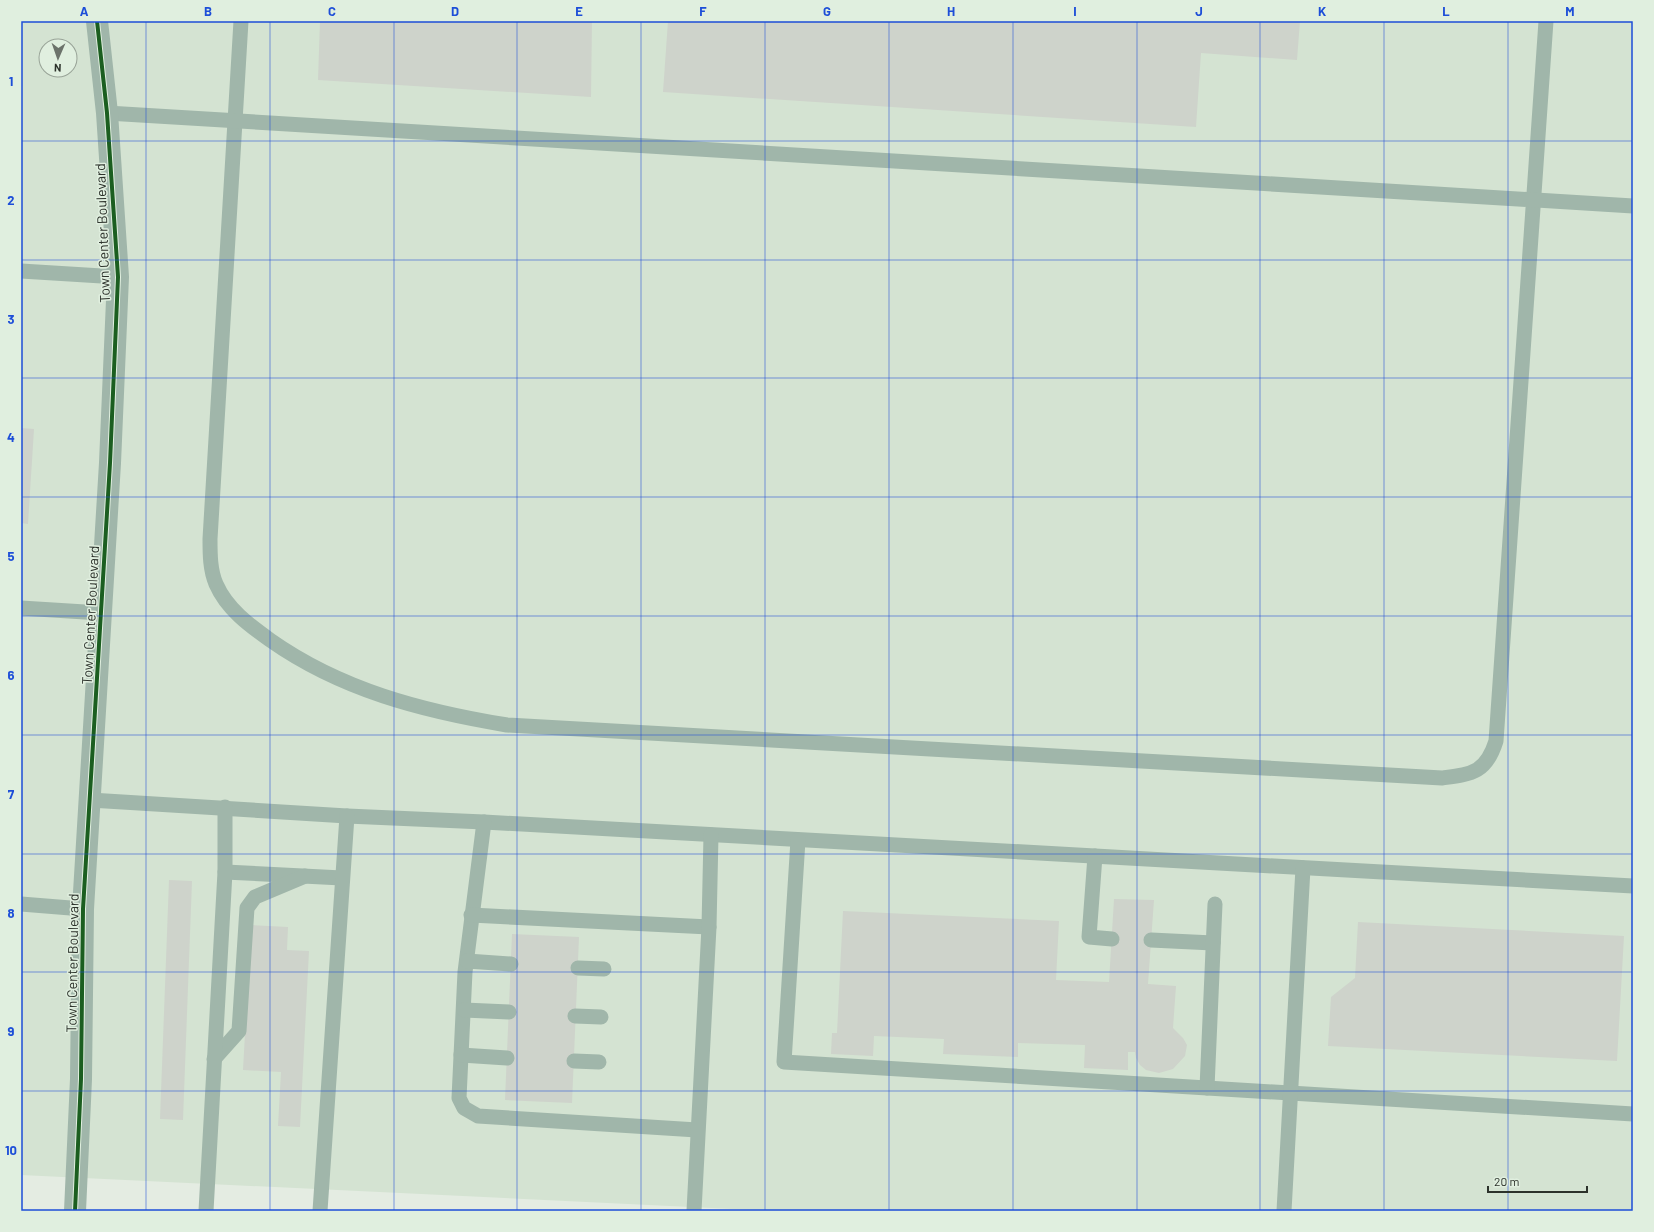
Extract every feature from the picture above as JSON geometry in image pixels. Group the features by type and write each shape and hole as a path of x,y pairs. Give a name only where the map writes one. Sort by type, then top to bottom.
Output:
{"street":[{"name":"Town Center Boulevard","path":"75,1211 81,1079 83,909 110,463 118,277 107,113 97,21"}],"lane":[{"path":"242,21 210,539 210,562 216,584 229,604 245,623 287,652 320,671 371,693 462,718 513,726 1442,778 1467,774 1481,766 1491,756 1496,741 1546,21"},
{"path":"107,113 1633,206"},
{"path":"21,271 118,277"},
{"path":"21,608 101,613"},
{"path":"90,800 347,816 484,822 1633,886"},
{"path":"206,1211 225,872 225,808"},
{"path":"320,1211 347,816"},
{"path":"484,822 471,915 467,961 459,1098 464,1108 478,1116 697,1130"},
{"path":"694,1211 697,1130 709,927 711,835"},
{"path":"798,840 784,1062 1633,1114"},
{"path":"1094,856 1089,937 1112,939"},
{"path":"1284,1211 1303,868"},
{"path":"225,872 342,878"},
{"path":"214,1059 239,1031 247,908 255,897 306,876"},
{"path":"21,904 83,909"},
{"path":"1207,1088 1215,904"},
{"path":"471,915 709,927"},
{"path":"1151,940 1214,943"},
{"path":"467,961 511,964"},
{"path":"578,968 604,969"},
{"path":"464,1010 509,1012"},
{"path":"576,1016 601,1016"},
{"path":"461,1055 507,1058"},
{"path":"574,1061 599,1062"}],"shaded area":[{"path":"21,21 1633,21 1633,1211 777,1211 21,1175"}],"building":[{"path":"320,21 592,21 591,97 318,80"},
{"path":"668,21 1300,21 1297,60 1201,53 1196,127 663,92"},
{"path":"21,428 34,429 28,524 21,523"},
{"path":"169,880 192,881 183,1120 160,1119"},
{"path":"1114,899 1154,900 1148,984 1176,986 1173,1028 1183,1038 1187,1045 1185,1056 1173,1069 1159,1073 1146,1070 1140,1065 1136,1058 1135,1052 1128,1052 1128,1070 1084,1068 1085,1045 1018,1043 1018,1057 943,1054 944,1039 874,1036 873,1056 831,1054 832,1033 837,1033 843,911 1059,921 1056,980 1109,982"},
{"path":"1358,922 1624,936 1617,1061 1328,1046 1331,997 1355,978"},
{"path":"251,925 288,927 287,950 309,951 300,1127 278,1126 281,1072 243,1070"},
{"path":"512,934 579,937 572,1103 505,1100"}],"cycle path":[{"path":"75,1211 81,1079 83,909 110,463 118,277 107,113 97,21"}]}
